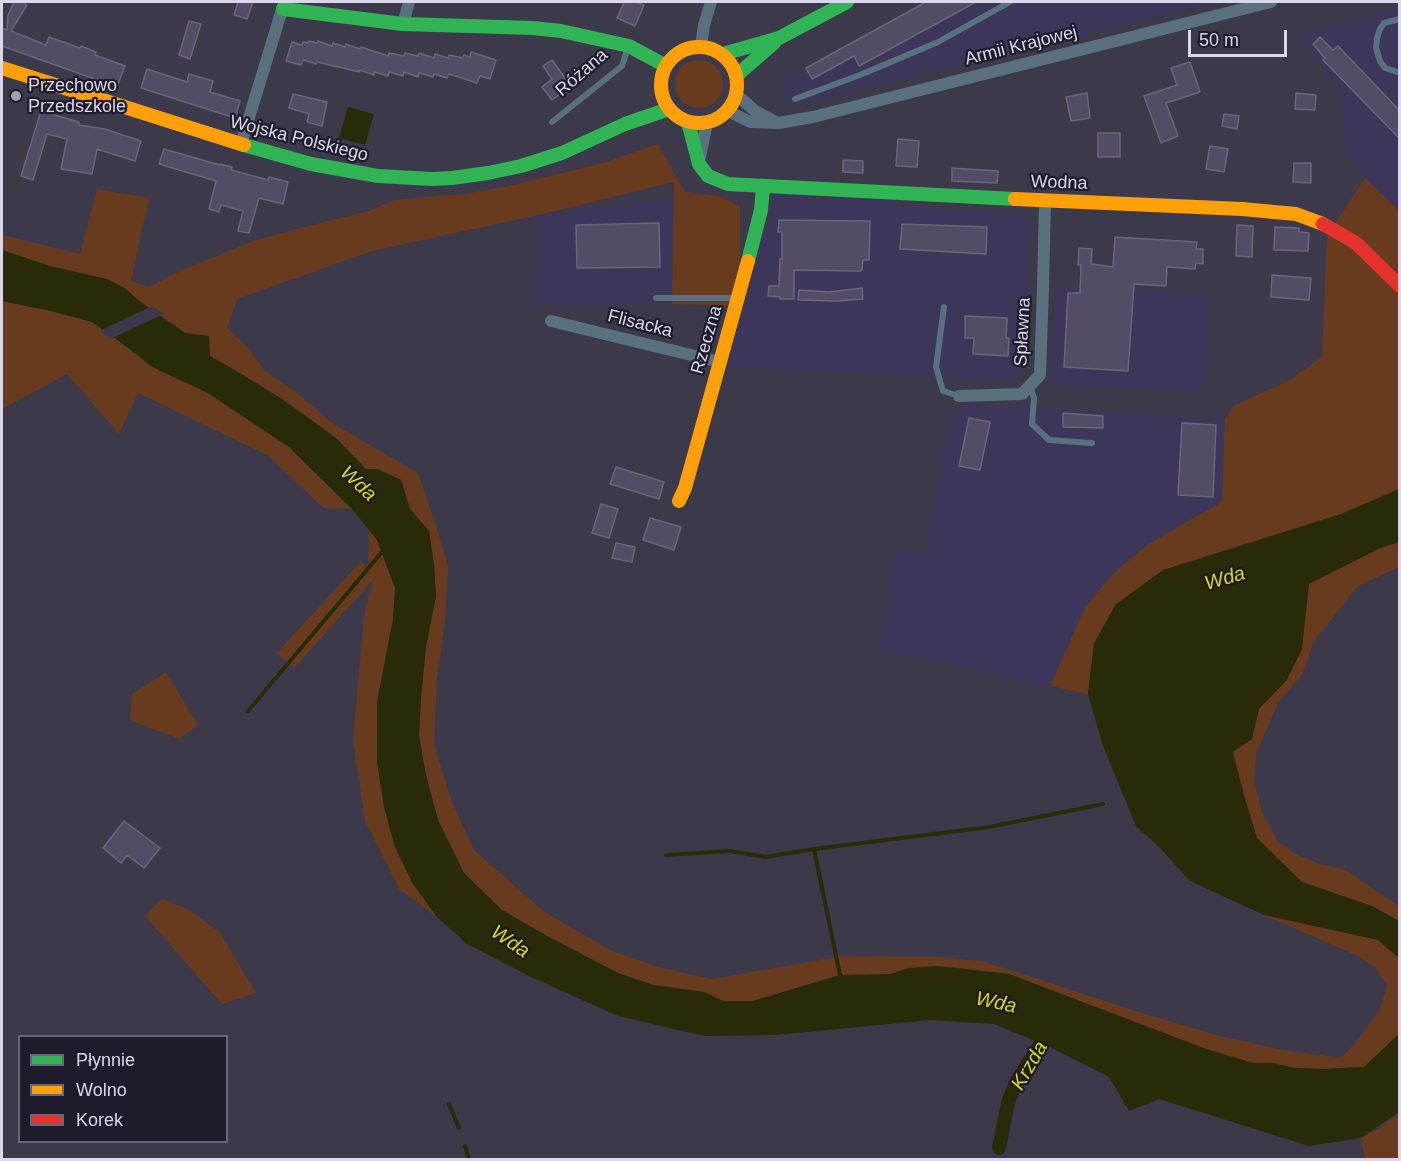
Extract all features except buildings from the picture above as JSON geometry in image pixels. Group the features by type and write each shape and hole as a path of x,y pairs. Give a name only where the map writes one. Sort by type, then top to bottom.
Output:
{"street":[{"path":"403,24 409,2"},
{"path":"701,46 711,2"},
{"path":"723,54 779,38 847,2"},
{"name":"Armii Krajowej","path":"728,111 750,123 778,123 813,117 1271,2"},
{"path":"241,144 284,5 403,24 561,31 629,46 666,66"},
{"path":"737,75 779,38"},
{"path":"701,46 713,48 723,54 732,63 738,85 733,104 728,111 707,123 688,122 678,117 669,109 661,91 661,78 666,66 675,55 687,48 701,46"},
{"name":"Wojska Polskiego","path":"2,68 241,144 311,164 378,176 452,178 521,166 562,153 625,124 669,109"},
{"name":"Wojska Polskiego","path":"625,124 661,91"},
{"path":"736,95 755,111 778,123"},
{"path":"688,122 699,164"},
{"path":"699,164 707,123"},
{"name":"Wodna","path":"699,164 708,176 728,184 763,187 1242,209 1296,214 1333,229 1356,243 1400,286"},
{"name":"Rzeczna","path":"680,501 738,298 761,210 763,187"},
{"name":"Spławna","path":"958,396 1022,394 1040,375 1045,200"},
{"name":"Flisacka","path":"551,321 720,362"}],"lane":[{"path":"795,99 938,42 1010,2"},
{"path":"1400,19 1384,23 1377,38 1376,48 1385,68 1400,73"},
{"name":"Różana","path":"552,123 622,66 629,46"},
{"path":"656,298 738,298"},
{"path":"944,308 936,367 943,391 958,396"},
{"path":"1030,386 1034,398 1032,424 1049,440 1092,443"}],"shaded area":[{"path":"926,2 1217,2 787,106 781,81"},
{"path":"1399,8 1399,211 1365,178 1346,147 1337,85 1297,35"},
{"path":"699,60 716,67 723,84 716,101 699,108 682,101 675,84 682,67"},
{"path":"658,144 685,192 718,196 740,206 740,306 672,304 674,182 538,215 372,251 237,299 227,328 247,347 265,371 296,392 332,423 418,473 448,566 445,618 437,680 434,744 451,800 474,850 543,911 612,951 662,968 713,979 842,956 939,957 982,961 1224,1037 1284,1050 1341,1058 1380,1009 1387,986 1375,967 1358,956 1264,915 1378,940 1399,958 1399,1034 1364,1067 1294,1068 1273,1063 1253,1063 1206,1049 1009,974 938,966 909,968 890,974 840,975 753,1001 723,1001 704,992 653,985 618,973 502,910 464,873 438,820 426,775 419,736 421,697 426,647 436,597 429,531 410,509 401,480 378,469 366,469 336,438 282,399 209,356 209,336 185,333 126,289 107,279 50,266 2,250 2,235 80,254 97,189 149,198 131,281 149,287 180,271 253,241 369,211 394,200 464,194 509,186 606,162"},
{"path":"1365,178 1399,211 1399,489 1341,514 1094,643 1088,694 1050,686 1085,607 1114,573 1147,545 1222,502 1225,419 1235,405 1288,381 1322,357 1327,236"},
{"path":"772,192 893,199 892,206 1022,215 1030,223 1023,369 1014,380 724,366"},
{"path":"674,199 672,304 534,305 538,215"},
{"path":"1056,287 1208,295 1204,391 1049,384"},
{"path":"2,301 92,322 152,367 208,393 289,447 352,509 323,508 269,456 138,393 119,434 67,374 2,409"},
{"path":"965,404 1225,419 1222,502 1085,607 1050,686 878,649 899,547 926,554 950,414"},
{"path":"369,530 377,540 395,588 377,762 384,807 395,847 413,884 437,917 399,889 365,821 353,740 364,616 373,580 294,668 277,653 361,561 368,570"},
{"path":"1399,542 1399,567 1358,586 1314,641 1302,675 1279,701 1256,754 1254,782 1262,812 1278,841 1295,854 1320,864 1346,870 1399,906 1399,921 1372,906 1302,882 1261,864 1144,636 1309,584 1378,549"},
{"path":"166,672 198,725 179,739 130,720 132,694"},
{"path":"162,899 190,910 220,933 256,993 222,1004 145,916"},
{"path":"1399,1114 1399,1159 1365,1159 1361,1138"}],"water":[{"path":"348,107 374,114 365,145 339,138"},
{"name":"Wda","path":"2,250 50,266 107,279 126,289 185,333 209,336 210,356 282,399 336,438 366,469 377,469 401,480 410,509 429,531 434,564 436,596 426,647 419,736 426,775 438,820 464,873 502,910 618,973 653,985 704,992 723,1001 753,1001 840,975 890,974 909,968 938,966 1009,974 1206,1049 1253,1063 1273,1063 1294,1068 1364,1067 1399,1034 1399,1112 1361,1138 1309,1146 1159,1099 1129,1111 1109,1077 1050,1047 994,1024 931,1020 776,1035 704,1036 618,1016 531,977 467,944 437,917 413,884 395,847 384,807 377,762 377,702 393,619 395,588 377,540 352,509 289,447 208,393 152,367 92,322 2,301"},
{"name":"Wda","path":"1399,489 1399,542 1378,549 1309,584 1302,649 1287,680 1259,709 1252,739 1233,752 1257,838 1302,882 1372,906 1399,921 1399,958 1378,940 1264,915 1190,881 1136,826 1103,746 1088,694 1094,643 1116,604 1163,570 1341,514"}],"pier":[{"path":"152,306 164,314 110,339 102,333 101,330"}],"waterway":[{"path":"248,711 382,552"},
{"path":"840,975 814,849 989,827 1103,804"},
{"path":"666,855 730,851 766,857 814,849"},
{"name":"Krzda","path":"999,1148 1008,1103 1016,1082 1051,1028"},
{"path":"449,1104 459,1128"},
{"path":"465,1146 469,1160"}],"traffic: fast":[{"path":"723,54 779,38 847,2"},
{"path":"283,9 403,24 561,31 629,46 666,66"},
{"path":"737,75 774,43"},
{"path":"244,145 311,164 378,176 452,178 521,166 562,153 625,124 669,109"},
{"path":"688,122 699,164 708,176 728,184 1015,199"},
{"path":"748,261 761,210 763,187"}],"traffic: slow":[{"path":"692,47 706,47 720,53 731,64 737,78 737,85 734,100 726,112 706,123 692,123 678,117 667,106 661,92 661,78 667,64 678,53 692,47"},
{"path":"2,68 244,145"},
{"path":"1015,199 1242,209 1296,214 1323,224"},
{"path":"679,501 685,488 748,261"}],"traffic: jam":[{"path":"1323,224 1356,243 1400,286"}],"place":[{"name":"Przechowo Przedszkole","path":"16,96"}]}
